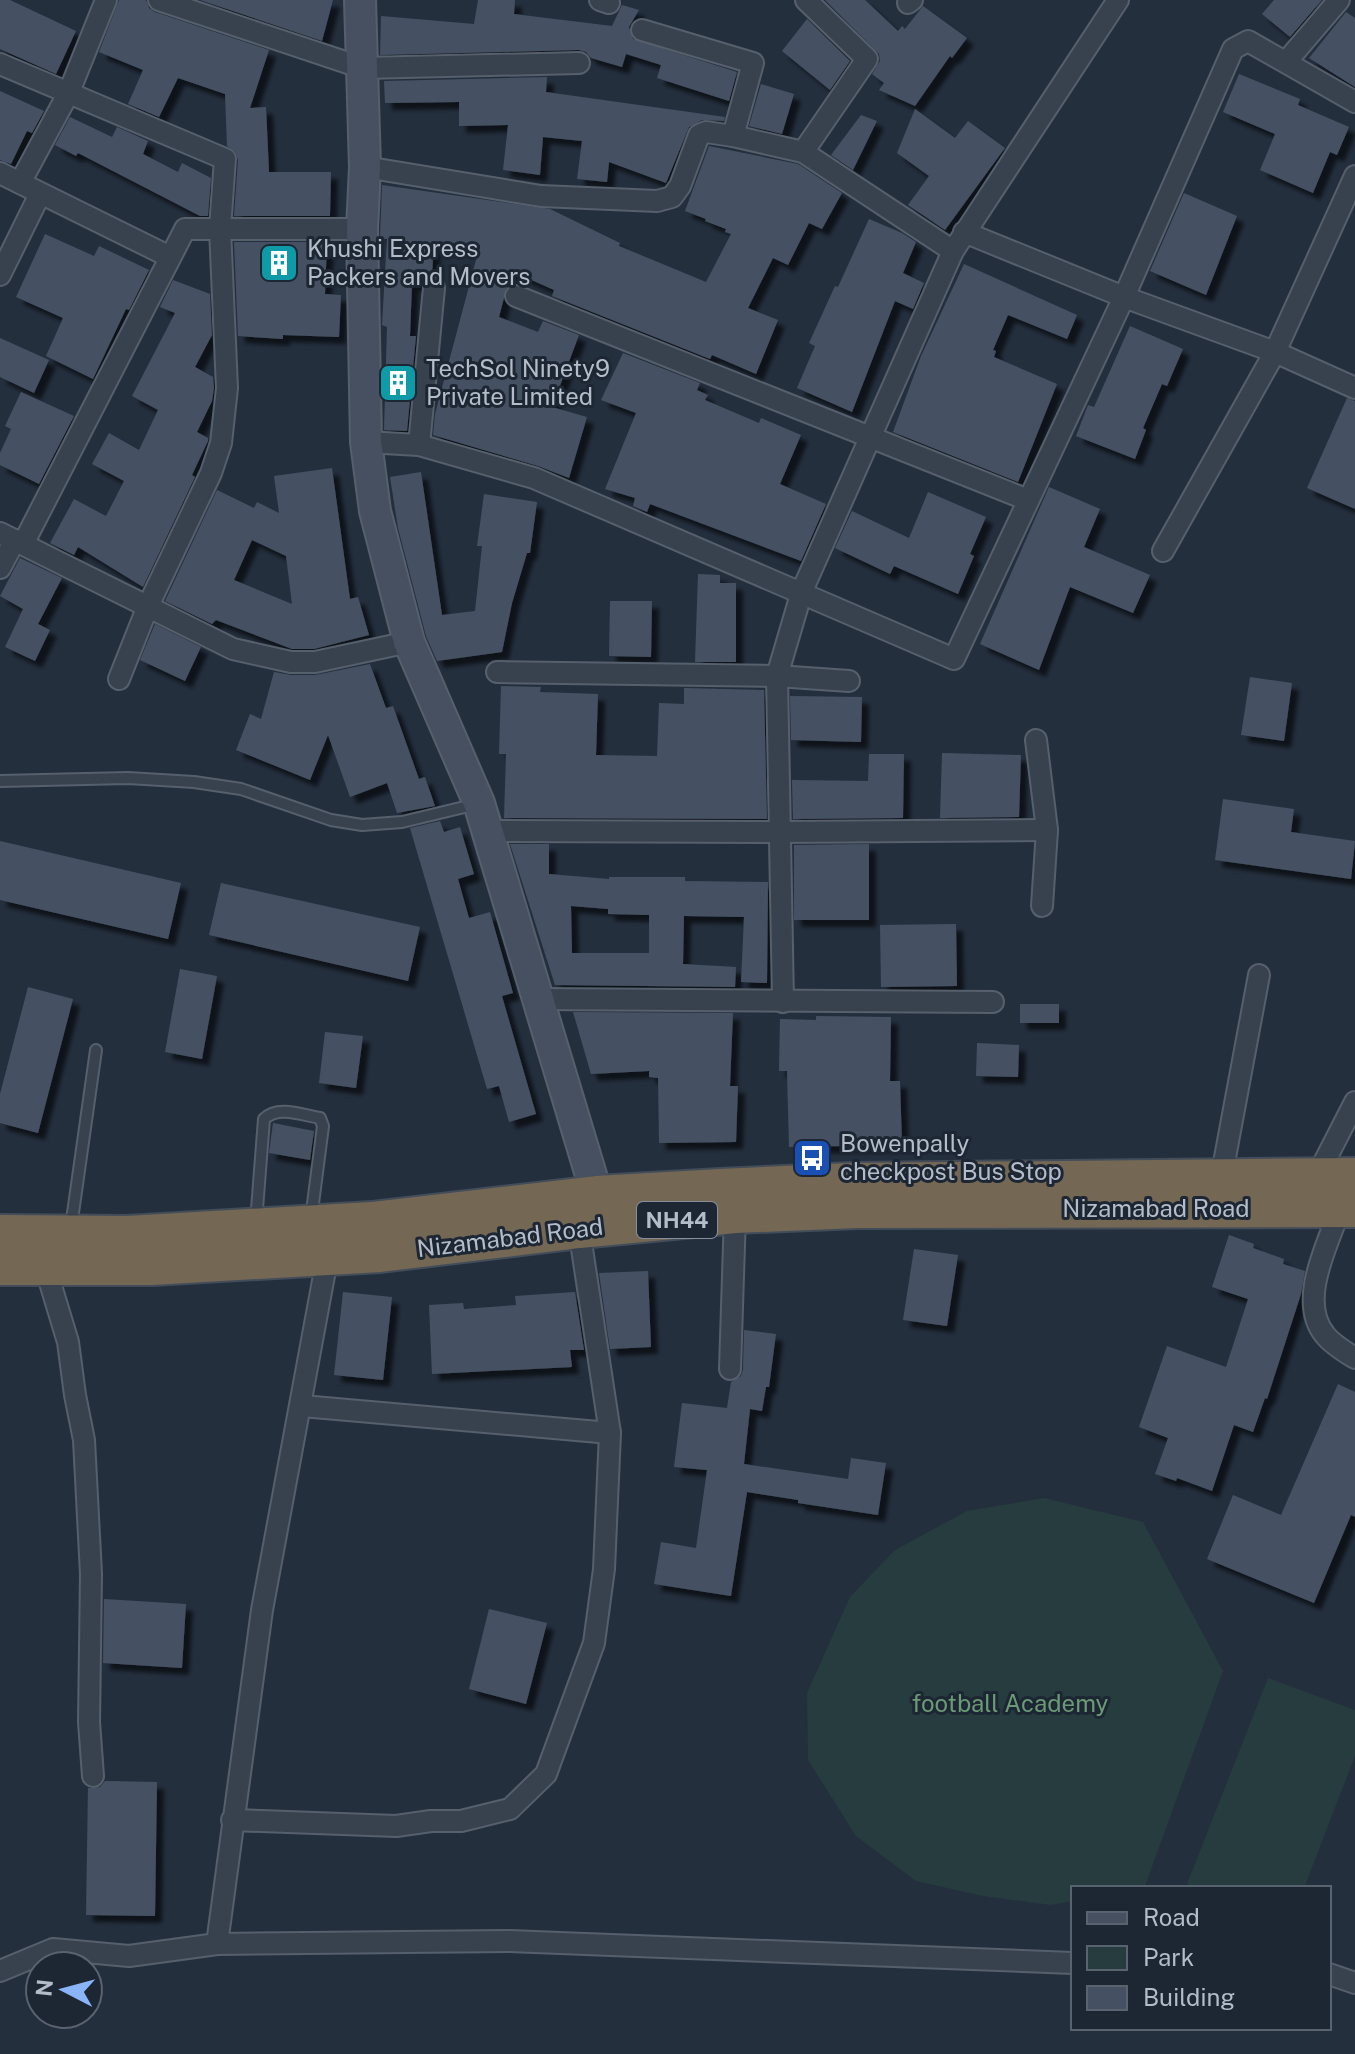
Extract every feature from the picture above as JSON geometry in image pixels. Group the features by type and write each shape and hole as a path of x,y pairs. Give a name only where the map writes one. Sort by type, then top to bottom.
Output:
{"highway":[{"name":"Nizamabad Road","path":"0,1266 151,1266 319,1240 372,1221 597,1195 853,1182 1316,1178 1350,1198"},
{"name":"Nizamabad Road","path":"0,1234 128,1235 256,1228 380,1253 735,1214 1350,1198"}],"street":[{"path":"20,183 69,92 106,0"},
{"path":"159,0 363,68 579,63"},
{"path":"360,0 365,167 362,229 366,442 375,511 409,642 482,817 597,1195"},
{"path":"803,152 867,59 806,0"},
{"path":"783,1002 777,676 802,591 953,251 1118,0"},
{"path":"1286,62 1339,0"},
{"path":"642,30 753,63 733,136"},
{"path":"366,442 419,445 534,478 954,659 1124,297 1233,49 1248,41 1355,102"},
{"path":"0,64 225,159 220,228 226,418 211,473 148,606 119,679"},
{"path":"365,167 541,196 657,201 672,197 680,186 699,135 706,132 803,152 953,251"},
{"path":"0,173 170,257"},
{"path":"1163,551 1275,352 1355,176"},
{"path":"0,275 40,194"},
{"path":"0,568 13,539 185,229 362,229"},
{"path":"964,232 1124,297 1275,352 1355,388"},
{"path":"419,445 434,288"},
{"path":"516,296 1028,500"},
{"path":"13,539 233,649 291,662 315,662 409,642"},
{"path":"497,672 777,676 849,681"},
{"path":"1036,740 1047,830 1042,906"},
{"path":"482,817 780,832 1047,830"},
{"path":"1221,1179 1259,975"},
{"path":"538,999 993,1002"},
{"path":"1316,1178 1355,1102"},
{"path":"1350,1198 1318,1274 1314,1299 1316,1319 1325,1336 1355,1358"},
{"path":"730,1369 735,1214"},
{"path":"232,1820 396,1826 461,1821 510,1809 546,1774 594,1643 604,1569 610,1433 579,1229"},
{"path":"217,1944 262,1610 302,1406 319,1240"},
{"path":"45,1266 68,1342 84,1440 91,1574 89,1722 93,1776"},
{"path":"302,1406 610,1433"},
{"path":"0,1971 53,1949 129,1956 217,1944 509,1941 1071,1963"},
{"path":"1331,1975 1355,1983"}],"lane":[{"path":"0,781 128,778 194,782 241,789 331,820 362,825 482,817"},
{"path":"70,1235 96,1050"},
{"path":"256,1228 264,1119 278,1111 320,1118 323,1126 319,1240"}],"green space":[{"name":"football Academy","path":"1044,1498 1143,1522 1223,1671 1145,1886 1071,1886 1071,1901 1051,1905 983,1896 916,1881 856,1836 808,1760 807,1693 850,1597 895,1550 967,1511"},
{"path":"1268,1678 1355,1710 1355,1756 1305,1886 1187,1884"}],"building":[{"path":"0,0 10,0 76,31 56,74 0,49"},
{"path":"119,0 146,0 155,12 269,50 250,108 266,107 269,172 331,172 330,216 234,216 238,160 235,152 227,146 225,94 178,78 159,117 128,104 143,70 99,52"},
{"path":"200,0 333,0 322,41"},
{"path":"478,0 515,0 514,14 612,26 622,5 639,10 629,27 633,39 737,72 729,101 657,78 661,65 626,54 622,67 591,58 579,50 380,55 381,16 474,24"},
{"path":"825,0 865,0 898,31 902,26 905,29 923,6 967,38 952,58 950,56 915,106 879,90 884,83 872,74 880,61 879,54"},
{"path":"1274,0 1322,0 1290,37 1262,14"},
{"path":"1346,12 1355,18 1355,87 1309,58"},
{"path":"807,19 850,61 830,90 782,51"},
{"path":"1239,74 1300,99 1298,105 1349,127 1337,155 1330,152 1313,193 1260,170 1275,134 1223,112"},
{"path":"547,77 546,92 725,117 724,121 702,120 689,127 666,183 609,162 607,182 577,179 582,141 543,137 540,175 503,170 508,125 459,126 459,102 385,103 384,81"},
{"path":"761,84 794,94 782,134 749,126"},
{"path":"0,91 44,111 32,133 27,131 11,164 0,160"},
{"path":"915,109 955,138 968,121 1005,148 945,230 908,205 929,176 897,153"},
{"path":"861,115 877,121 853,170 831,155"},
{"path":"70,117 112,137 117,127 148,141 143,154 178,172 182,163 211,178 208,216 200,216 78,153 76,156 55,145"},
{"path":"709,146 798,164 842,193 822,229 809,223 788,265 773,258 748,308 778,320 756,374 712,355 710,359 552,296 554,290 511,271 499,317 538,332 543,321 579,335 552,407 587,417 569,478 433,435 435,414 480,245 434,242 432,275 422,285 412,284 410,336 416,336 407,431 384,430 387,327 382,325 387,239 380,238 382,185 550,209 620,243 619,246 706,282 731,234 685,211"},
{"path":"1184,193 1237,216 1206,295 1150,271"},
{"path":"869,219 916,242 903,273 924,283 913,309 895,301 852,412 797,388 815,346 809,343"},
{"path":"45,234 94,256 99,246 149,270 129,310 126,309 93,379 46,356 63,318 16,297"},
{"path":"234,242 327,242 325,294 341,295 339,337 283,335 283,339 238,336"},
{"path":"964,264 1077,315 1067,339 1008,315 993,350 996,351 994,357 1057,384 1018,482 893,432 921,356"},
{"path":"173,280 210,294 212,335 195,367 213,377 214,388 212,401 197,432 208,441 192,475 195,477 143,587 78,547 74,555 50,543 74,499 106,516 124,481 92,464 109,433 139,450 158,410 132,396 175,313 160,307"},
{"path":"1130,326 1183,349 1167,386 1162,384 1143,428 1146,430 1135,459 1076,436 1088,405 1094,407"},
{"path":"0,338 49,360 34,393 0,377"},
{"path":"623,353 700,383 697,390 708,395 705,400 759,423 761,418 801,435 780,484 826,504 801,561 650,504 647,512 633,506 635,498 605,489 636,413 601,400"},
{"path":"21,392 74,416 39,484 0,465 0,453 11,429 5,426"},
{"path":"1347,398 1355,401 1355,509 1307,488"},
{"path":"332,468 350,599 358,597 369,635 314,649 292,649 216,620 212,624 165,601 217,490 254,508 257,502 279,513 274,476","holes":["252,540 286,556 292,604 234,580"]},
{"path":"421,472 442,615 475,611 482,546 477,546 484,494 537,502 530,553 527,553 512,603 502,652 437,661 426,636 398,528 390,477"},
{"path":"1049,487 1100,509 1084,547 1150,575 1133,613 1070,587 1039,670 980,644"},
{"path":"928,492 986,517 958,594 894,566 890,574 835,548 852,511 909,538"},
{"path":"20,558 62,578 38,624 50,630 35,661 5,647 23,609 0,596"},
{"path":"698,574 720,575 720,583 736,583 736,662 695,662"},
{"path":"610,601 652,601 651,657 609,656"},
{"path":"155,624 201,647 185,681 140,660"},
{"path":"370,664 386,708 393,706 419,779 425,777 435,806 397,813 387,783 350,797 328,735 310,780 236,750 250,714 261,719 274,672 315,675"},
{"path":"1250,677 1292,683 1284,741 1241,735"},
{"path":"501,686 541,687 540,692 598,694 596,755 657,756 659,703 684,704 684,688 764,690 767,819 504,818 506,754 499,754"},
{"path":"790,696 862,697 861,742 791,740"},
{"path":"942,753 1021,755 1019,817 940,818"},
{"path":"869,754 904,754 903,818 793,819 792,780 868,781"},
{"path":"1223,799 1294,809 1291,832 1355,841 1351,879 1215,860"},
{"path":"440,821 444,832 460,827 474,874 458,879 469,918 490,912 513,993 502,996 536,1114 509,1122 499,1086 487,1089 410,828"},
{"path":"0,841 181,883 168,939 0,900"},
{"path":"510,844 549,844 549,874 609,879 685,877 685,881 768,882 767,983 741,982 744,917 684,916 683,964 736,967 735,987 555,985","holes":["571,906 608,909 608,914 649,915 649,953 572,953"]},
{"path":"869,844 869,920 794,920 794,845"},
{"path":"221,883 420,927 408,981 209,935"},
{"path":"956,924 957,986 881,987 880,925"},
{"path":"180,969 217,976 202,1059 165,1052"},
{"path":"28,987 73,999 38,1133 0,1123 0,1094"},
{"path":"1020,1004 1059,1004 1059,1023 1020,1023"},
{"path":"573,1012 733,1013 730,1086 738,1086 736,1142 659,1143 658,1078 649,1077 649,1071 591,1074"},
{"path":"816,1016 891,1017 890,1081 900,1081 902,1145 789,1147 787,1071 779,1071 780,1019 816,1020"},
{"path":"325,1032 363,1036 356,1088 319,1083"},
{"path":"977,1043 1019,1045 1018,1077 976,1076"},
{"path":"273,1123 314,1131 310,1160 269,1153"},
{"path":"1229,1235 1284,1259 1283,1264 1305,1271 1301,1294 1267,1399 1253,1432 1234,1425 1212,1491 1177,1478 1176,1481 1155,1474 1168,1438 1139,1427 1167,1346 1226,1367 1248,1299 1212,1287"},
{"path":"914,1249 958,1255 947,1326 903,1320"},
{"path":"648,1271 651,1347 610,1349 599,1273"},
{"path":"343,1292 392,1297 383,1380 334,1375"},
{"path":"575,1292 584,1350 570,1350 572,1367 432,1374 429,1305 463,1303 464,1309 516,1305 515,1296"},
{"path":"744,1330 776,1334 769,1387 766,1387 762,1411 750,1409 744,1464 848,1479 851,1458 886,1463 878,1515 747,1492 731,1596 654,1584 661,1542 696,1548 707,1470 674,1467 682,1403 727,1408 731,1382 741,1376 743,1370"},
{"path":"1338,1384 1355,1392 1355,1517 1351,1515 1314,1603 1207,1559 1233,1495 1281,1515"},
{"path":"104,1599 186,1604 182,1668 103,1663"},
{"path":"489,1609 547,1623 526,1704 469,1689"},
{"path":"105,1781 157,1782 155,1916 86,1915 88,1788 100,1787"}],"place":[{"name":"Khushi Express Packers and Movers","path":"279,263"},
{"name":"TechSol Ninety9 Private Limited","path":"398,383"},
{"name":"Bowenpally checkpost Bus Stop","path":"812,1158"}]}
